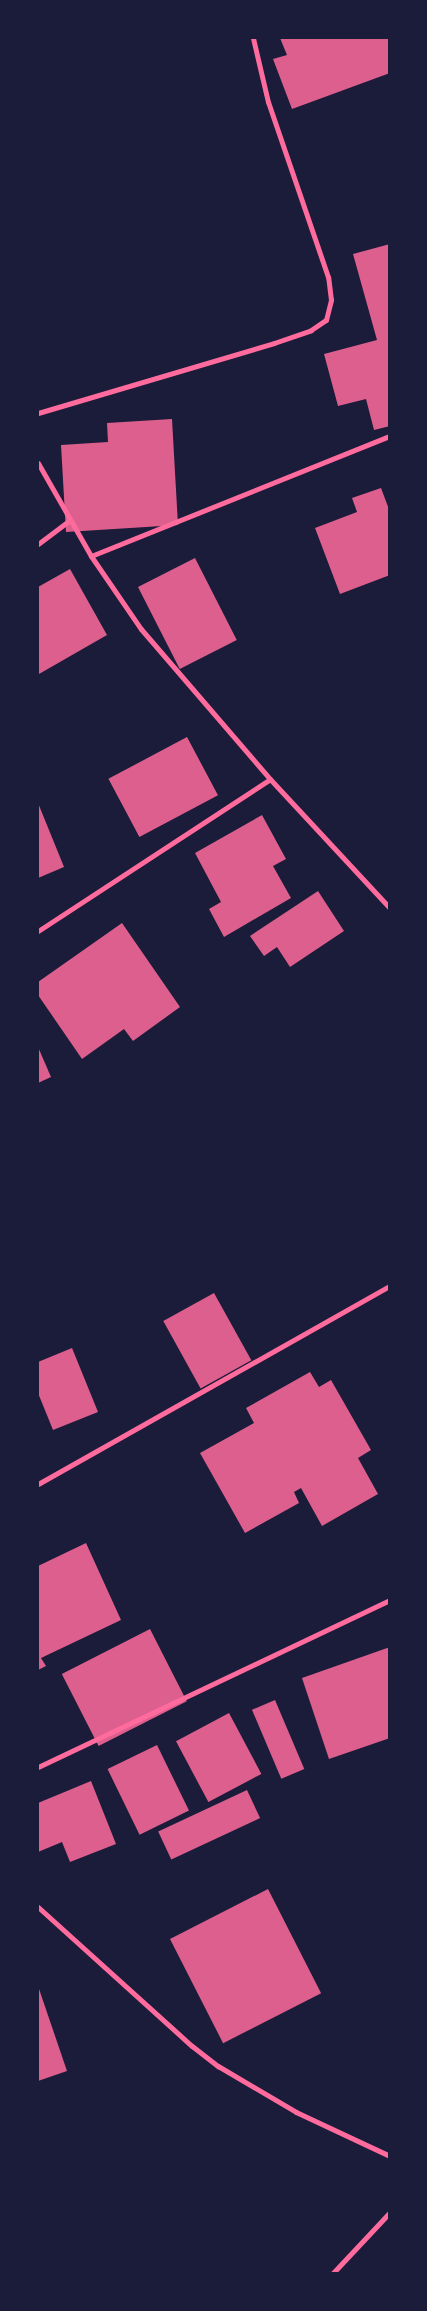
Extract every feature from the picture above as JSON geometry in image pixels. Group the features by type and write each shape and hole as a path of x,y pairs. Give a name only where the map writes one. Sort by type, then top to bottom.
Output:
{"street":[{"path":"38,413 274,343 311,330 326,320 332,300 328,277 268,102 253,38"},
{"path":"91,556 390,436"},
{"path":"38,463 91,556 142,630 270,780 390,908"},
{"path":"38,544 70,520"},
{"path":"38,931 270,780"},
{"path":"38,1484 390,1286"},
{"path":"38,1767 390,1600"},
{"path":"38,1906 192,2046 218,2066 296,2112 390,2156"},
{"path":"332,2274 390,2212"}],"building":[{"path":"280,38 390,38 390,73 292,109 273,59 287,55"},
{"path":"390,244 390,426 374,430 366,399 338,406 324,354 377,340 353,254"},
{"path":"172,419 178,525 66,532 61,445 108,442 107,423"},
{"path":"381,488 390,512 390,575 340,594 315,528 357,512 352,498"},
{"path":"195,558 237,640 180,669 138,587"},
{"path":"70,569 107,635 39,674 38,587"},
{"path":"187,737 218,795 139,837 108,779"},
{"path":"38,803 64,867 38,878"},
{"path":"262,815 286,859 273,866 291,898 224,937 209,909 221,902 195,853"},
{"path":"318,891 344,931 290,967 277,947 264,956 250,936"},
{"path":"122,923 180,1007 133,1041 124,1029 82,1059 38,995 38,982"},
{"path":"38,1047 51,1077 38,1083"},
{"path":"214,1293 251,1360 201,1388 163,1321"},
{"path":"72,1348 98,1412 53,1430 38,1393 38,1362"},
{"path":"310,1372 319,1387 331,1380 371,1450 358,1458 378,1494 322,1526 301,1488 294,1492 299,1503 245,1533 200,1453 254,1423 246,1408"},
{"path":"86,1543 121,1620 41,1658 46,1666 38,1670 38,1566"},
{"path":"150,1629 187,1701 99,1746 62,1674"},
{"path":"390,1647 390,1738 329,1759 302,1678"},
{"path":"275,1700 304,1769 281,1779 252,1710"},
{"path":"229,1713 261,1774 208,1802 176,1741"},
{"path":"157,1745 189,1811 140,1835 108,1769"},
{"path":"91,1781 116,1844 70,1862 62,1842 38,1852 38,1803"},
{"path":"247,1790 260,1818 171,1860 158,1831"},
{"path":"268,1889 321,1993 223,2043 170,1939"},
{"path":"38,1986 67,2071 38,2081"}]}
